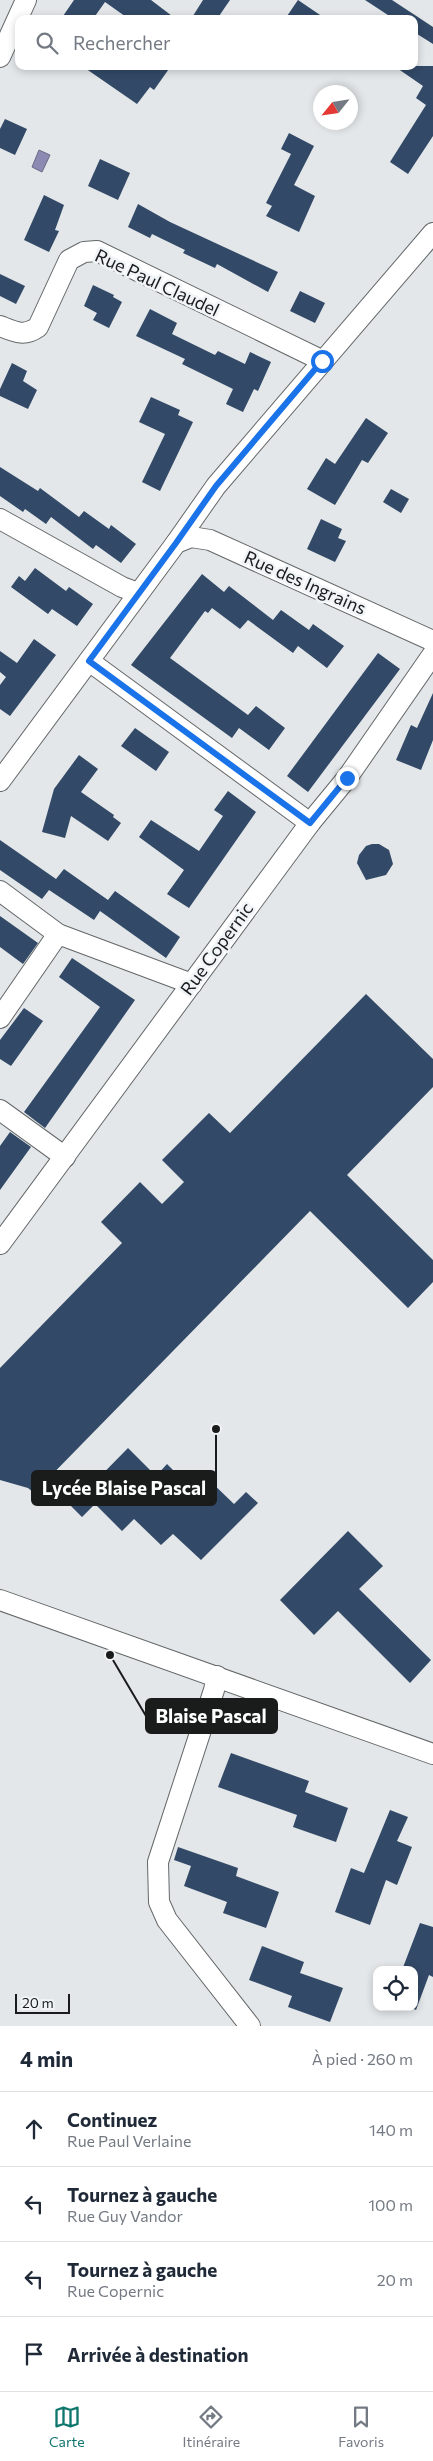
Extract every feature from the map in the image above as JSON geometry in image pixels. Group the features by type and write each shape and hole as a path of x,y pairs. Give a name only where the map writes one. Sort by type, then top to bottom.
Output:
{"street":[{"path":"19,15 26,0"},
{"path":"0,57 15,24"},
{"path":"0,779 176,543 216,486 433,233"},
{"name":"Rue Paul Claudel","path":"0,326 18,334 30,333 38,327 69,260 84,252 97,251 322,361"},
{"path":"0,519 122,587 138,593"},
{"name":"Rue des Ingrains","path":"176,543 191,537 210,540 433,641"},
{"name":"Rue Copernic","path":"0,1244 310,823 347,778 433,654"},
{"path":"89,661 310,823"},
{"path":"0,891 58,934 192,984"},
{"path":"0,1018 58,934"},
{"path":"0,1110 65,1157"},
{"path":"0,1600 433,1754"},
{"path":"217,1676 158,1862 159,1902 167,1920 250,2026"}],"water":[{"path":"39,150 50,155 42,172 32,167"}],"building":[{"path":"74,0 151,0 171,15 123,15 105,2 96,15 64,15"},
{"path":"203,0 230,0 220,15 194,15"},
{"path":"298,0 320,15 288,15"},
{"path":"365,0 392,0 415,15 388,15"},
{"path":"418,17 433,27 433,44 418,35"},
{"path":"418,66 433,66 433,136 408,174 390,162 426,105 416,98 423,86 400,70 418,70"},
{"path":"88,70 168,70 154,90 150,87 137,104"},
{"path":"5,119 27,129 15,155 0,148 0,129"},
{"path":"289,133 314,146 294,185 315,196 299,232 266,216 272,206 266,203 291,154 281,149"},
{"path":"100,159 130,173 118,200 88,186"},
{"path":"44,195 64,205 55,230 59,231 49,252 24,240"},
{"path":"138,204 170,222 278,272 268,292 217,264 215,268 183,253 185,250 152,234 150,238 128,227"},
{"path":"0,274 25,286 16,304 0,296"},
{"path":"93,285 114,295 113,297 122,302 109,328 93,320 97,313 84,306"},
{"path":"300,291 325,303 315,323 290,311"},
{"path":"150,309 177,323 172,334 215,355 218,351 245,364 250,352 271,362 258,391 254,389 243,412 226,404 233,389 182,364 185,359 136,336"},
{"path":"12,363 27,371 23,381 37,390 28,409 0,396 0,389"},
{"path":"151,397 180,410 178,415 193,422 160,491 142,482 165,434 139,422"},
{"path":"366,418 388,433 368,463 362,460 335,505 307,489 326,458 335,464"},
{"path":"0,467 38,491 40,488 79,517 84,511 109,529 111,525 136,544 121,563 96,545 93,549 51,517 46,524 25,509 23,512 0,496"},
{"path":"391,489 409,499 401,513 383,502"},
{"path":"321,519 342,529 338,538 346,541 335,562 307,549"},
{"path":"35,568 66,591 69,587 93,604 77,626 52,609 48,614 11,587 19,576 25,581"},
{"path":"202,574 224,592 229,586 273,620 281,610 309,630 313,624 344,646 327,668 298,646 293,653 248,620 240,629 212,608 208,613 205,611 170,658 248,715 256,706 285,728 269,750 239,728 232,738 131,665"},
{"path":"34,639 56,655 10,716 0,709 0,685 6,677 0,672 0,651 17,663"},
{"path":"378,653 400,669 308,792 287,776"},
{"path":"433,693 433,740 421,770 396,760 411,725 417,728"},
{"path":"135,728 169,752 156,771 121,746"},
{"path":"79,755 98,769 81,792 114,815 113,817 121,823 108,841 71,816 65,838 42,832 54,789"},
{"path":"228,791 256,812 189,908 167,894 184,870 139,837 151,820 199,851 223,816 214,810"},
{"path":"0,840 56,879 64,869 108,900 115,891 180,937 166,958 100,911 94,920 49,890 42,899 0,870"},
{"path":"379,844 389,850 393,864 386,875 366,880 357,863 359,855 366,846"},
{"path":"0,916 38,943 23,964 0,947"},
{"path":"72,958 135,1000 45,1128 24,1112 100,1007 59,977"},
{"path":"366,994 433,1059 433,1087 347,1175 433,1260 433,1282 408,1308 310,1211 34,1493 28,1488 0,1480 0,1368 122,1243 101,1222 140,1182 162,1204 184,1182 162,1160 209,1113 230,1133"},
{"path":"24,1008 43,1021 11,1066 0,1059 0,1040"},
{"path":"10,1132 31,1147 0,1190 0,1146"},
{"path":"128,1448 156,1476 167,1464 194,1491 207,1478 234,1504 246,1492 258,1503 201,1560 173,1534 161,1545 134,1519 122,1531 95,1504 82,1517 71,1506"},
{"path":"348,1531 383,1566 359,1589 431,1660 410,1683 338,1611 314,1635 280,1600"},
{"path":"231,1753 309,1781 305,1792 348,1808 336,1842 293,1827 297,1815 218,1787"},
{"path":"390,1810 408,1817 397,1841 412,1847 397,1885 386,1880 370,1925 335,1912 351,1868 364,1873"},
{"path":"178,1847 238,1868 236,1876 279,1892 266,1928 223,1913 227,1902 184,1886 191,1866 174,1860"},
{"path":"420,1923 433,1927 433,1977 429,1975 418,2005 418,1966 404,1966"},
{"path":"262,1946 304,1962 300,1973 343,1988 330,2022 288,2007 292,1996 249,1980"}],"place":[{"name":"Lycée Blaise Pascal","path":"216,1429"},
{"name":"Blaise Pascal","path":"110,1655"}],"route":[{"path":"322,361 216,486 89,661 310,823 347,778"}]}
